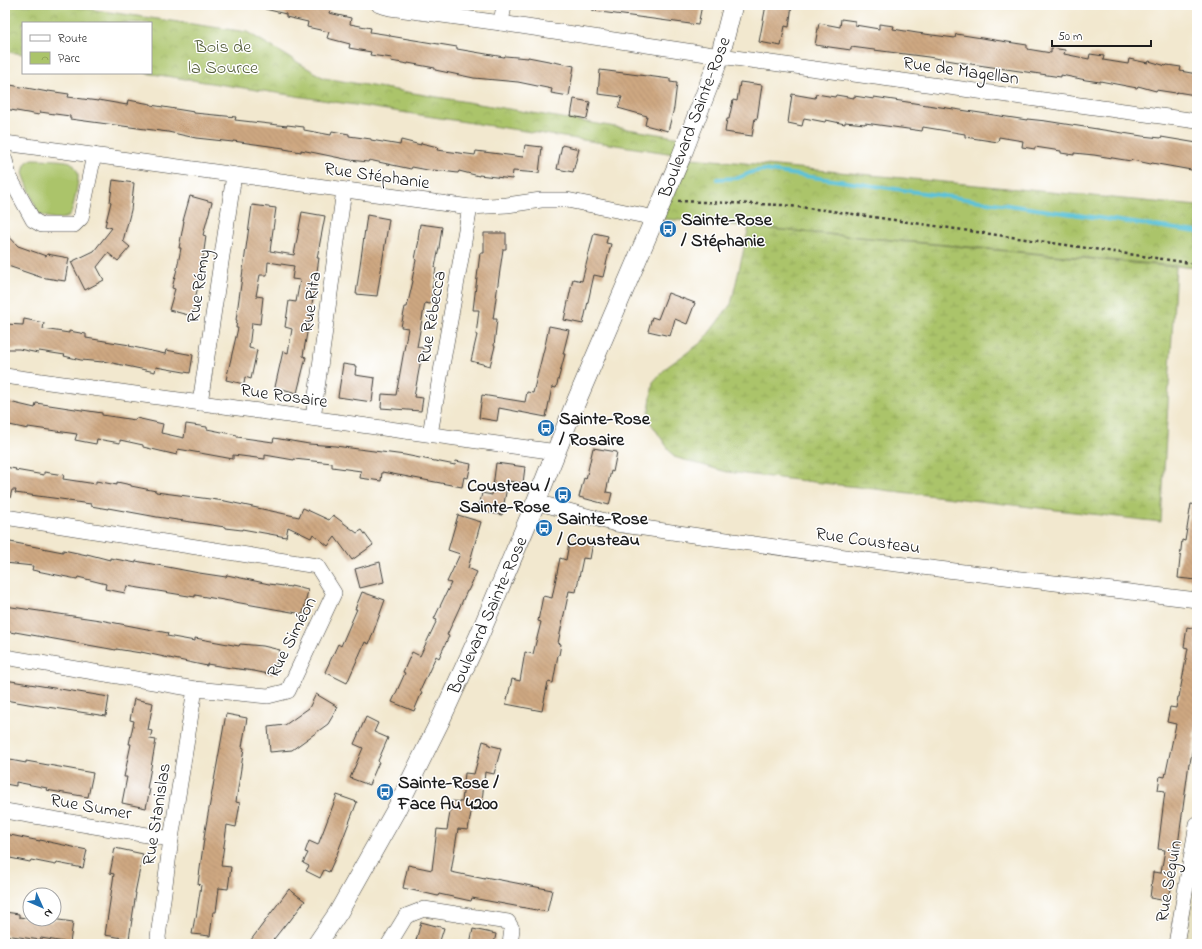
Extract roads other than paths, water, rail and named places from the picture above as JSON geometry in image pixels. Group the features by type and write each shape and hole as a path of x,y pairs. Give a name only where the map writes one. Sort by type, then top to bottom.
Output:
{"street":[{"name":"Rue de Magellan","path":"379,5 390,8 720,56 1197,121"},
{"path":"501,23 504,5"},
{"name":"Boulevard Sainte-Rose","path":"317,944 338,912 396,810 446,707 478,636 557,452 573,409 664,199 720,56 733,5"},
{"name":"Rue Stéphanie","path":"5,143 470,207 507,205 541,200 567,200 655,218"},
{"path":"5,160 9,176 33,220 42,225 74,225 81,218 94,155"},
{"name":"Rue Rémy","path":"200,403 234,175"},
{"name":"Rue Rita","path":"313,418 344,190"},
{"name":"Rue Rébecca","path":"430,434 470,207"},
{"name":"Rue Rosaire","path":"5,376 557,452"},
{"name":"Rue Cousteau","path":"536,502 616,524 880,562 1197,600"},
{"name":"Rue Siméon","path":"5,517 317,566 334,594 288,691 268,696 195,689 5,657"},
{"name":"Rue Stanislas","path":"159,944 158,936 171,839 195,689"},
{"name":"Rue Sumer","path":"5,811 171,839"},
{"name":"Rue Séguin","path":"1176,944 1197,824"},
{"path":"389,944 406,916 424,909 508,922 512,929 510,944"}],"waterway":[{"path":"717,179 738,178 752,172 763,170 1197,232"}],"place":[{"name":"Sainte-Rose / Stéphanie","path":"668,229"},
{"name":"Sainte-Rose / Rosaire","path":"546,428"},
{"name":"Cousteau / Sainte-Rose","path":"563,495"},
{"name":"Sainte-Rose / Cousteau","path":"544,528"},
{"name":"Sainte-Rose / Face Au 4200","path":"385,792"}],"park label":[{"name":"Bois de la Source","path":"223,56"}]}
